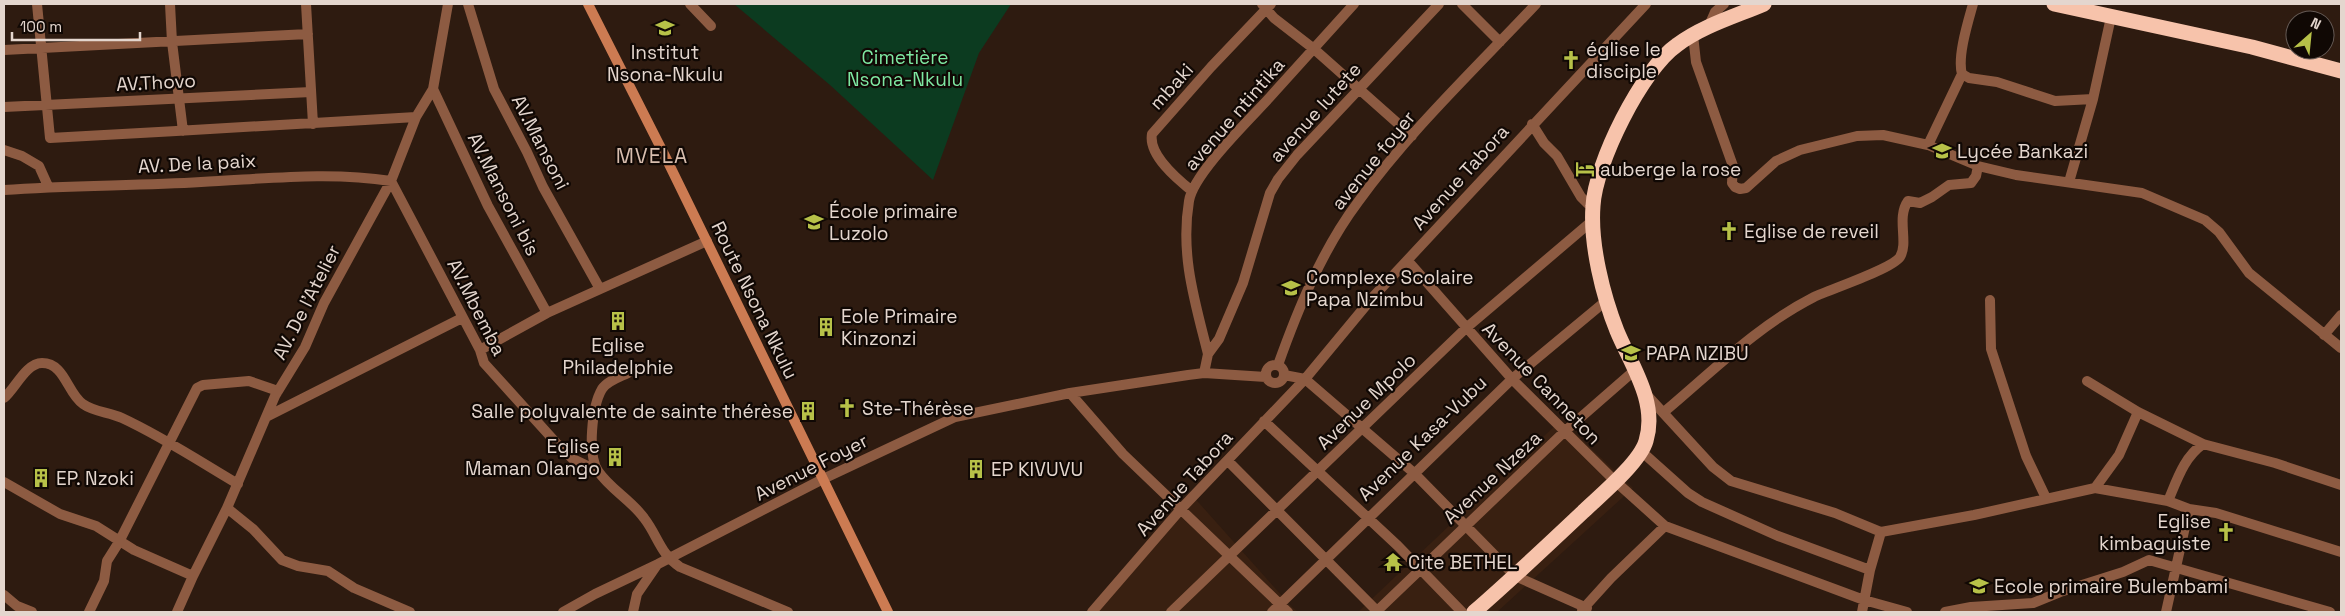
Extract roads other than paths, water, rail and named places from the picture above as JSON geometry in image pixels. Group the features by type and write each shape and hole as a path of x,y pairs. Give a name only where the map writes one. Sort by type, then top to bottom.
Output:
{"highway":[{"path":"1474,612 1515,576 1615,481 1641,451 1646,442 1649,427 1644,392 1616,330 1607,300 1592,221 1593,204 1601,172 1638,90 1661,58 1693,35 1764,4"},
{"path":"2054,4 2105,12 2252,47 2341,71"}],"street":[{"path":"37,4 50,138 416,117"},
{"path":"170,4 172,42 183,131"},
{"path":"306,4 314,124"},
{"name":"AV. De l'Atelier","path":"178,612 193,576 228,508 278,391 305,347 324,304 391,181 416,117 434,89 448,4"},
{"name":"AV.Mansoni","path":"468,4 494,89 527,152 542,187 600,289"},
{"name":"Route Nsona Nkulu","path":"588,4 707,241 888,612"},
{"path":"690,4 711,26"},
{"name":"avenue ntintika","path":"1208,354 1191,287 1185,242 1189,200 1192,190 1219,154 1354,4"},
{"name":"avenue lutete","path":"1204,373 1208,354 1219,339 1243,283 1265,208 1278,178 1297,155 1439,4"},
{"path":"1462,4 1500,42"},
{"name":"avenue foyer","path":"1278,366 1291,330 1329,247 1357,202 1412,136 1536,4"},
{"name":"Avenue Tabora","path":"1092,612 1181,510 1264,420 1306,379 1373,297 1532,124 1646,4"},
{"path":"1708,29 1715,12 1724,4"},
{"path":"1973,4 1964,40 1960,68 1962,74 1969,78 1997,82 2055,101 2093,98"},
{"path":"1266,5 1274,18 1360,88 1412,136"},
{"name":"mbaki","path":"1192,190 1179,181 1156,155 1151,142 1152,134 1266,5"},
{"path":"2069,182 2093,98 2105,12"},
{"path":"4,50 308,34"},
{"path":"1693,35 1696,62 1733,166 1732,183 1735,187 1740,189 1746,188 1776,161 1800,150 1857,136 1883,135 1928,146 1978,166 2016,175 2142,193 2205,220 2219,232 2249,273 2278,294 2341,348"},
{"path":"1928,146 1962,74"},
{"name":"AV.Mansoni bis","path":"434,89 488,206 547,313"},
{"name":"AV.Thovo","path":"4,107 179,100 311,92"},
{"path":"1532,124 1544,143 1560,159 1581,198 1588,204 1593,204"},
{"path":"4,150 22,156 39,166 48,186"},
{"path":"1664,412 1745,341 1774,319 1827,290 1892,263 1900,256 1902,250 1902,224 1908,202 1920,203 1949,185 1974,181 1978,166"},
{"name":"AV. De la paix","path":"4,190 48,186 201,182 290,176 355,175 391,181"},
{"name":"AV.Mbemba","path":"391,181 480,350 484,363 558,446 573,459 598,471"},
{"name":"Avenue Mpolo","path":"1171,612 1364,428 1465,328 1592,221"},
{"path":"480,350 547,313 707,241"},
{"name":"Avenue Canneton","path":"1408,261 1465,328 1512,379 1615,481 1666,526"},
{"name":"Avenue Kasa-Vubu","path":"1276,608 1512,379 1607,300"},
{"path":"1990,300 1991,349 2026,456 2046,498"},
{"path":"2324,335 2341,315"},
{"path":"266,417 462,318"},
{"path":"4,398 31,367 40,363 49,364 62,375 72,394 85,406 121,417 170,442 238,484"},
{"path":"1278,366 1283,369 1284,375 1282,381 1276,384 1270,382 1266,377 1269,368 1278,366"},
{"name":"Avenue Nzeza","path":"1377,612 1564,432 1635,370"},
{"path":"628,373 603,389 598,400 591,441 592,455 598,471 644,517 663,561 788,612"},
{"name":"Avenue Foyer","path":"563,612 595,594 823,480 955,417 1070,392 1204,373 1266,377"},
{"path":"1284,375 1306,379 1364,428 1414,473 1515,576 1584,611 1611,578 1666,526 1864,600 1907,612"},
{"path":"89,612 104,581 107,561 198,386 249,381 278,391"},
{"path":"2087,381 2138,412 2203,444 2275,463 2341,485"},
{"path":"1070,392 1123,454 1230,556 1276,608 1288,612"},
{"path":"1644,392 1703,456 1731,480 1835,513 1881,532 1965,517 2095,488 2168,501 2189,509 2216,513 2341,552"},
{"path":"2095,488 2119,455 2138,412"},
{"path":"1264,420 1368,517 1462,612"},
{"path":"2168,501 2182,469 2194,450 2203,444"},
{"path":"1641,451 1688,493 1702,502 1778,536 1870,570"},
{"path":"1228,461 1377,612"},
{"path":"4,482 60,514 96,526 118,542 193,576"},
{"path":"228,508 253,529 282,560 298,566 328,571 354,588 410,612"},
{"path":"2166,612 2189,509"},
{"path":"1862,612 1870,570 1881,532"},
{"path":"1945,612 1971,607 2033,603 2060,592 2122,572 2149,560 2330,612"},
{"path":"633,612 637,594 663,561"},
{"path":"4,595 17,606 32,612"}],"place":[{"name":"Institut Nsona-Nkulu","path":"665,28"},
{"name":"église le disciple","path":"1571,60"},
{"name":"Lycée Bankazi","path":"1942,151"},
{"name":"auberge la rose","path":"1585,169"},
{"name":"École primaire Luzolo","path":"814,222"},
{"name":"Eglise de reveil","path":"1729,231"},
{"name":"Complexe Scolaire Papa Nzimbu","path":"1291,288"},
{"name":"Eglise Philadelphie","path":"618,321"},
{"name":"Eole Primaire Kinzonzi","path":"826,327"},
{"name":"PAPA NZIBU","path":"1631,353"},
{"name":"Ste-Thérèse","path":"847,408"},
{"name":"Salle polyvalente de sainte thérèse","path":"808,411"},
{"name":"Eglise Maman Olango","path":"615,457"},
{"name":"EP KIVUVU","path":"976,469"},
{"name":"EP. Nzoki","path":"41,478"},
{"name":"Eglise kimbaguiste","path":"2226,532"},
{"name":"Cite BETHEL","path":"1393,562"},
{"name":"Ecole primaire Bulembami","path":"1979,586"}],"district":[{"name":"MVELA","path":"652,156"}],"park label":[{"name":"Cimetière Nsona-Nkulu","path":"905,68"}]}
